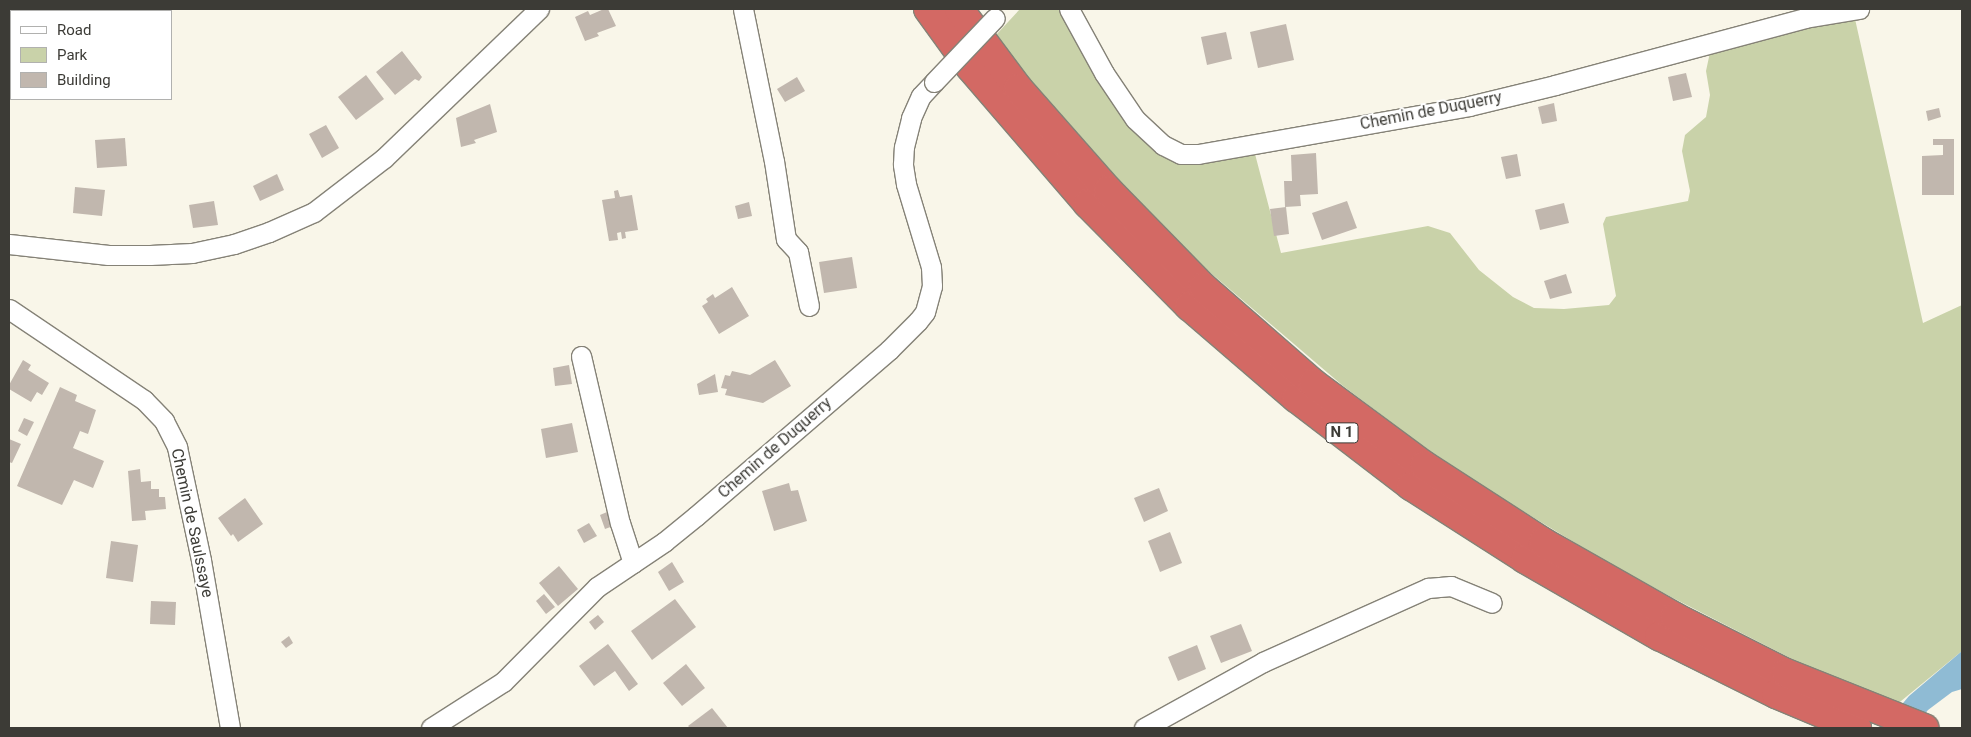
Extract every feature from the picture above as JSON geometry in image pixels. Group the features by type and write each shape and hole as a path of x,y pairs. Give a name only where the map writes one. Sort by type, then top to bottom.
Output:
{"highway":[{"name":"N 1","path":"928,9 970,67 1088,204 1189,306 1296,398 1412,486 1524,559 1659,636 1776,694 1857,728"},
{"name":"N 1","path":"959,9 1018,88 1108,190 1203,287 1313,383 1424,465 1543,542 1675,617 1786,673 1924,728"}],"street":[{"path":"9,244 108,255 150,255 192,253 234,244 269,232 314,212 384,158 539,9"},
{"path":"743,9 774,161 786,239 798,252 808,306"},
{"name":"Chemin de Duquerry","path":"1068,9 1104,73 1135,119 1162,145 1181,154 1198,154 1469,106 1564,83 1805,18 1859,9"},
{"name":"Chemin de Duquerry","path":"431,728 503,682 597,587 664,542 696,516 889,350 925,312 932,286 931,267 906,184 903,164 906,132 921,96 1000,13"},
{"name":"Chemin de Saulssaye","path":"9,309 144,400 164,421 177,447 179,456 201,560 230,728"},
{"path":"581,356 620,523 633,563"},
{"path":"1144,728 1263,662 1428,588 1451,586 1492,603"}],"green space":[{"path":"1020,9 1058,9 1161,152 1171,161 1184,164 1255,154 1281,253 1428,226 1450,233 1479,270 1513,297 1534,308 1564,309 1609,305 1616,296 1603,224 1606,217 1688,201 1690,191 1682,151 1685,135 1706,117 1710,95 1706,71 1712,43 1853,10 1923,323 1962,305 1962,651 1895,706 1810,668 1671,597 1595,555 1503,499 1421,445 1342,385 1151,222 1055,113 996,35"}],"water":[{"path":"1962,651 1962,689 1952,692 1928,710 1913,728 1882,728 1909,696"}],"building":[{"path":"608,9 616,26 597,33 599,36 585,41 575,17 588,11 590,15"},
{"path":"1286,24 1294,60 1258,68 1250,32"},
{"path":"1226,32 1232,59 1207,65 1201,37"},
{"path":"402,51 422,77 419,81 415,79 395,95 376,72"},
{"path":"1686,73 1692,97 1673,101 1668,77"},
{"path":"366,75 384,99 356,120 338,97"},
{"path":"797,77 805,91 785,102 777,89"},
{"path":"1554,103 1557,121 1542,124 1538,107"},
{"path":"490,104 497,132 474,140 476,143 461,147 456,118"},
{"path":"1939,108 1941,117 1928,121 1926,111"},
{"path":"326,125 339,148 322,158 309,134"},
{"path":"125,138 127,166 97,168 95,140"},
{"path":"1933,139 1954,139 1954,195 1922,195 1922,156 1943,155 1943,145 1933,145"},
{"path":"1316,153 1318,194 1300,195 1301,206 1285,207 1284,181 1292,181 1291,155"},
{"path":"1517,154 1521,176 1506,179 1501,157"},
{"path":"277,174 284,190 260,201 253,186"},
{"path":"75,187 105,190 102,216 73,213"},
{"path":"618,190 620,197 632,195 638,230 625,232 626,238 622,239 621,232 617,233 618,240 609,241 602,200 615,198 614,191"},
{"path":"214,201 218,225 193,228 189,205"},
{"path":"1347,201 1357,228 1322,240 1312,213"},
{"path":"749,202 752,216 738,219 735,206"},
{"path":"1564,203 1569,223 1540,230 1535,210"},
{"path":"1286,207 1289,234 1274,236 1270,209"},
{"path":"852,257 857,288 824,293 819,262"},
{"path":"1566,274 1572,293 1550,299 1544,281"},
{"path":"732,287 749,316 719,334 702,306 708,302 706,299 713,294 715,298"},
{"path":"23,360 31,365 28,370 49,383 42,395 37,392 31,402 9,389 9,385"},
{"path":"775,360 791,386 763,403 725,395 727,389 721,388 725,375 730,376 732,371 750,375"},
{"path":"569,365 572,384 555,386 553,368"},
{"path":"715,374 718,392 699,395 697,384"},
{"path":"60,387 77,395 75,401 96,410 88,434 80,431 73,448 104,461 93,488 74,480 62,505 17,486"},
{"path":"24,418 34,422 27,436 18,431"},
{"path":"572,423 578,452 546,458 541,429"},
{"path":"9,439 21,444 12,463 9,462"},
{"path":"140,469 141,482 151,481 151,489 159,489 159,497 165,497 166,509 145,511 146,520 132,521 128,471"},
{"path":"789,483 791,491 798,490 807,521 774,531 762,491"},
{"path":"1159,488 1168,511 1144,522 1134,498"},
{"path":"245,498 263,524 238,542 233,534 231,536 218,518"},
{"path":"607,512 613,526 605,529 600,515"},
{"path":"589,523 597,536 584,543 577,530"},
{"path":"1170,532 1182,563 1160,572 1148,541"},
{"path":"111,541 138,545 133,582 106,578"},
{"path":"672,562 684,582 669,591 658,572"},
{"path":"559,566 578,589 558,606 539,583"},
{"path":"544,594 555,607 546,614 536,601"},
{"path":"675,599 696,627 652,660 631,631"},
{"path":"151,601 176,602 175,625 150,624"},
{"path":"598,615 604,622 595,630 589,622"},
{"path":"1241,624 1252,651 1221,663 1210,636"},
{"path":"289,636 293,643 286,648 281,642"},
{"path":"608,644 638,684 629,691 615,671 594,686 579,666"},
{"path":"1197,645 1206,669 1178,681 1168,657"},
{"path":"686,664 705,688 682,706 663,683"},
{"path":"712,708 728,728 690,728 688,726"}]}
